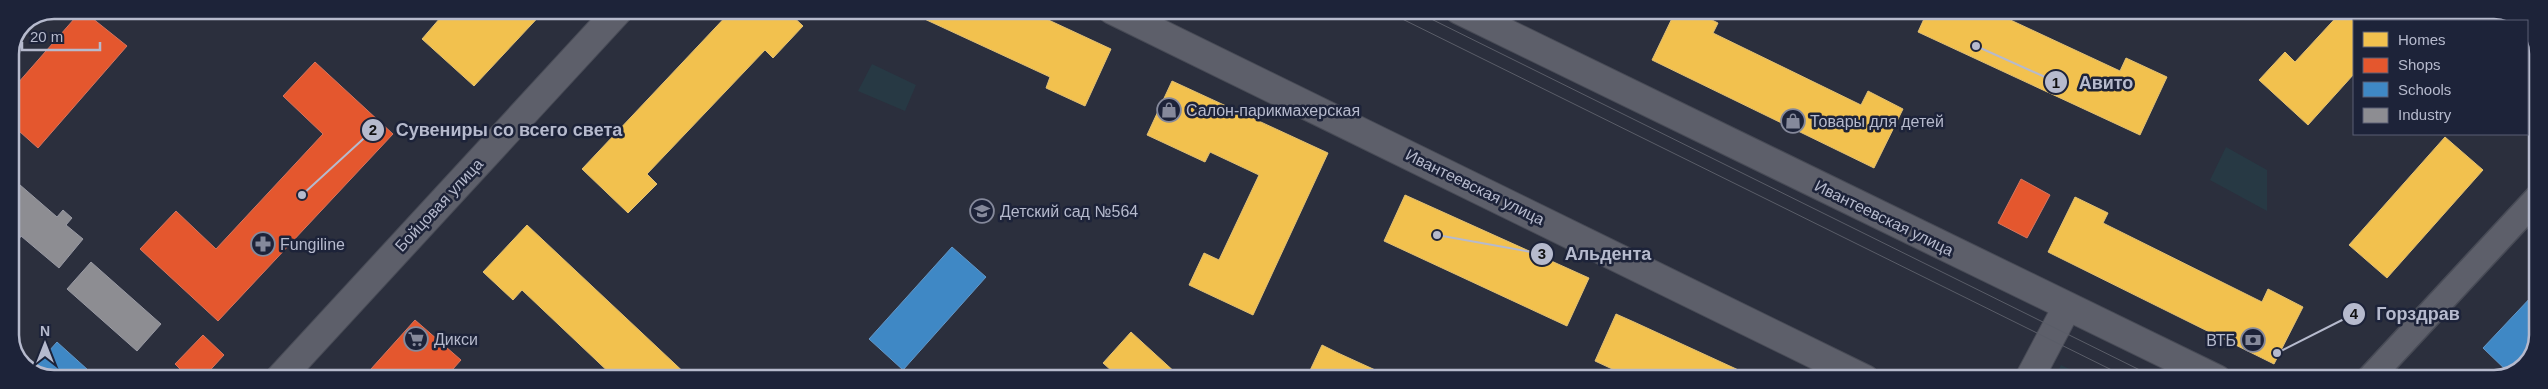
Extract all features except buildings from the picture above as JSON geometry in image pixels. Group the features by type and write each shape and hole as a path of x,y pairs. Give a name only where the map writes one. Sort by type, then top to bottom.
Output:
{"street":[{"name":"Бойцовая улица","path":"287,370 612,19"},
{"name":"Ивантеевская улица","path":"1130,19 1847,370"},
{"name":"Ивантеевская улица","path":"1477,19 2198,370"},
{"path":"2378,370 2529,206"},
{"path":"2034,370 2067,307"}],"shaded area":[{"path":"872,64 916,85 905,111 858,91"},
{"path":"2226,147 2267,170 2267,211 2210,180"},
{"path":"2061,365 2071,370 2058,370"}],"tram line":[{"path":"1402,19 2112,370"},
{"path":"1431,19 2140,370"}],"place":[{"name":"Авито","path":"1976,46"},
{"name":"Салон-парикмахерская","path":"1169,110"},
{"name":"Товары для детей","path":"1793,121"},
{"name":"Сувениры со всего света","path":"302,195"},
{"name":"Детский сад №564","path":"982,211"},
{"name":"Альдента","path":"1437,235"},
{"name":"Fungiline","path":"263,244"},
{"name":"Дикси","path":"416,339"},
{"name":"ВТБ","path":"2253,340"},
{"name":"Горздрав","path":"2277,353"}]}
